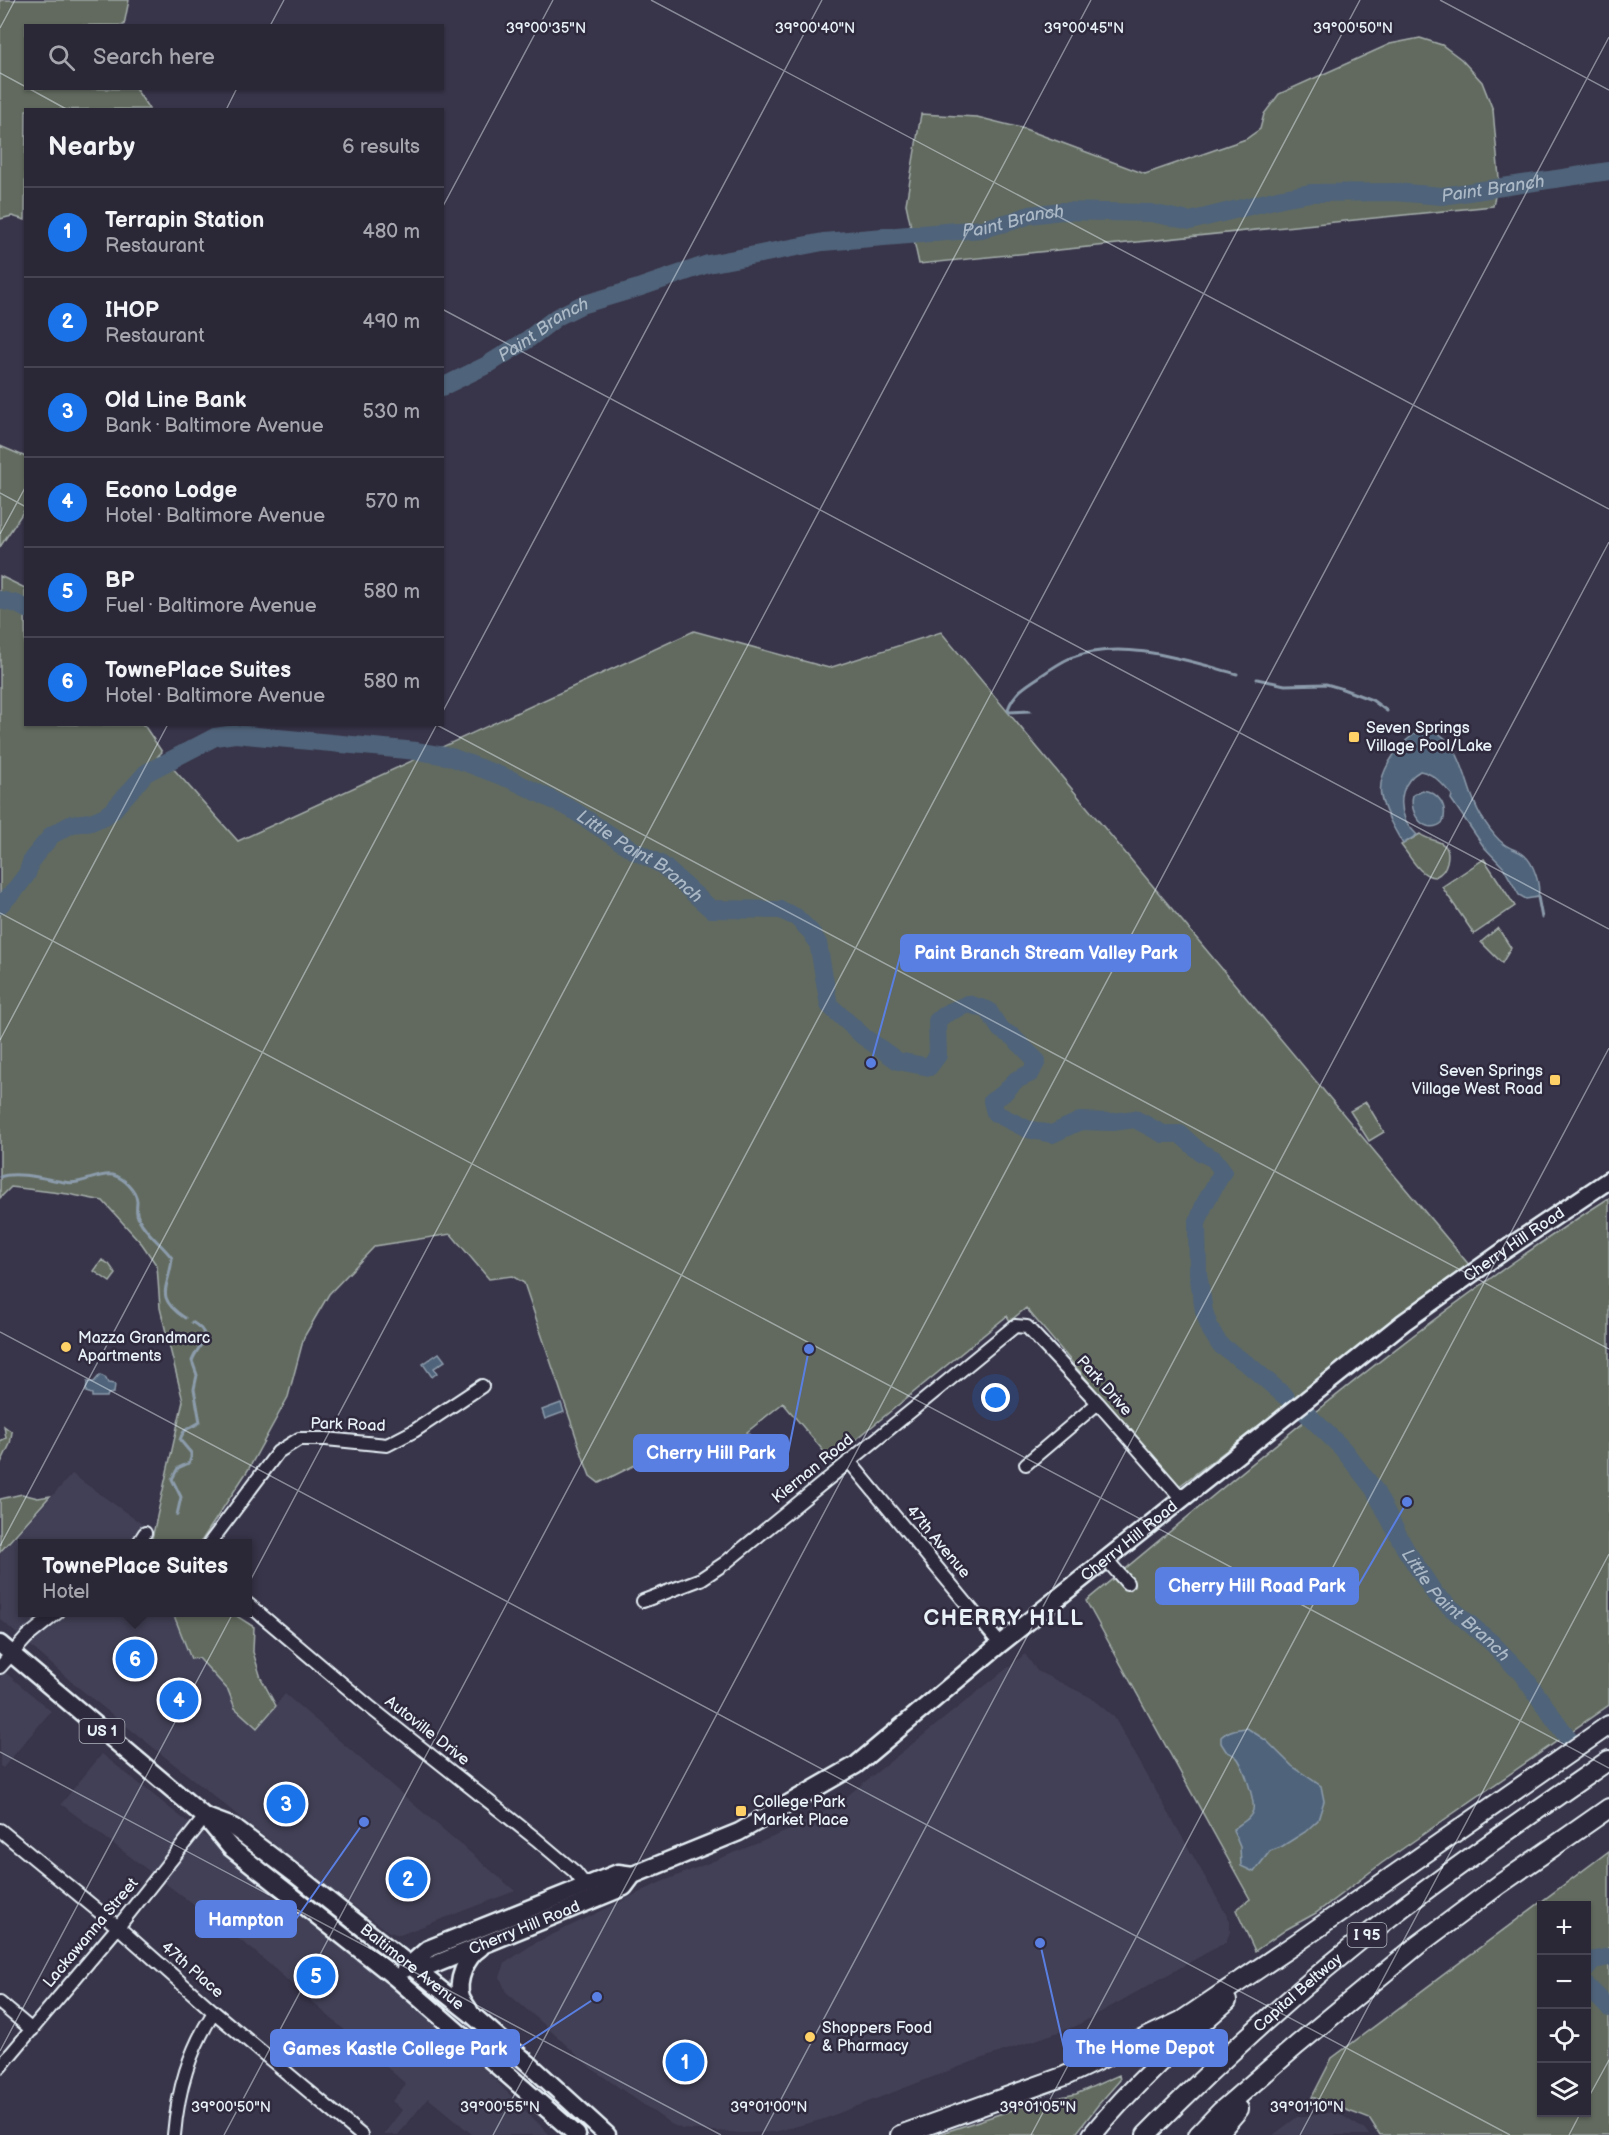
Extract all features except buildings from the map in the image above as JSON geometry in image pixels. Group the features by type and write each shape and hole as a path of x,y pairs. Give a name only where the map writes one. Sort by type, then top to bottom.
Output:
{"highway":[{"path":"900,2135 1065,2076 1181,2021 1609,1725"},
{"name":"Capital Beltway","path":"1146,2135 1196,2084 1318,1975 1476,1853 1609,1760"},
{"name":"I 95","path":"1198,2135 1221,2111 1297,2045 1436,1932 1500,1884 1609,1809"},
{"path":"1092,2135 1166,2056 1295,1944"},
{"path":"1217,2135 1297,2045"}],"main road":[{"name":"Cherry Hill Road","path":"396,1978 428,1949 618,1873 633,1875 739,1832 856,1765 1000,1644 1404,1322 1609,1180"},
{"name":"Baltimore Avenue","path":"5,1648 205,1817 230,1847 396,1978 577,2135"},
{"name":"Baltimore Avenue","path":"205,1817 233,1827 470,2013 607,2135"},
{"name":"Cherry Hill Road","path":"409,1965 431,1966 624,1887 633,1875"},
{"path":"470,2013 461,1997 460,1988 467,1963 477,1950 503,1937"}],"street":[{"name":"Park Drive","path":"993,1342 1015,1326 1027,1327 1098,1403 1183,1500"},
{"name":"Kiernan Road","path":"643,1601 701,1579 725,1563 993,1342"},
{"name":"Park Road","path":"213,1539 278,1452 286,1446 299,1439 326,1439 387,1445 414,1431 482,1386"},
{"path":"1026,1464 1098,1403"},
{"name":"47th Avenue","path":"849,1461 1000,1644"},
{"path":"1106,1559 1127,1583"},
{"name":"Autoville Drive","path":"252,1607 371,1708 536,1839 575,1872 586,1886"},
{"path":"0,1666 5,1648 51,1617"},
{"name":"Lackawanna Street","path":"0,2067 118,1927 205,1817"},
{"name":"47th Place","path":"0,1830 118,1927 214,2012 361,2135"},
{"path":"0,2003 32,2030"},
{"path":"174,2135 182,2080 200,2033 214,2012"}],"shaded area":[{"path":"72,1474 153,1532 152,1539 18,1539 18,1617 175,1617 191,1659 199,1657 228,1690 235,1708 258,1728 285,1694 515,1891 400,1935 389,1932 311,1874 74,1684 0,1619 0,1554"},
{"path":"1025,1654 1037,1671 1090,1697 1114,1717 1230,1921 1230,1932 1226,1942 1076,2026 972,2062 821,2120 774,2132 744,2133 682,2129 671,2124 591,2068 506,1992 500,1977 505,1963 533,1944 659,1883 795,1828 842,1800"},
{"path":"0,1668 51,1711 3,1768 0,1766"},
{"path":"102,1754 407,1997 550,2135 473,2135 428,2098 398,2135 383,2135 402,2110 392,2101 406,2084 253,1950 61,1804"},
{"path":"1336,2112 1370,2135 1273,2135 1297,2117"}],"green space":[{"path":"0,0 129,0 124,24 24,24 24,90 137,90 148,108 24,108 24,220 12,216 0,219"},
{"path":"1420,38 1442,45 1461,59 1482,82 1493,110 1499,178 1493,206 919,264 906,204 921,114 977,117 1025,129 1145,174 1246,139 1260,129 1264,114 1279,94 1390,44"},
{"path":"0,446 24,456 24,511 0,547"},
{"path":"0,576 24,588 24,726 145,726 162,752 158,756 162,756 238,841 694,631 829,668 941,632 1470,1266 1178,1487 1026,1308 1010,1321 1007,1316 831,1460 783,1403 747,1432 762,1450 679,1443 599,1483 590,1476 585,1463 524,1283 512,1276 489,1279 451,1234 375,1246 329,1294 304,1337 288,1397 248,1470 203,1539 152,1539 183,1401 160,1308 157,1266 142,1244 103,1201 11,1187 0,1198"},
{"path":"1420,834 1440,842 1447,849 1445,867 1435,877 1420,870 1401,845"},
{"path":"1484,859 1515,906 1474,934 1442,887"},
{"path":"1498,928 1511,948 1502,963 1481,942"},
{"path":"1366,1102 1384,1132 1369,1141 1350,1111"},
{"path":"1609,1198 1609,1705 1382,1863 1316,1913 1255,1951 1236,1910 1250,1899 1086,1601 1277,1443 1407,1340 1540,1243"},
{"path":"102,1260 109,1264 116,1274 110,1282 94,1271"},
{"path":"4,1426 12,1432 10,1444 0,1465 0,1441 6,1438"},
{"path":"22,1494 38,1498 50,1496 0,1552 0,1499"},
{"path":"175,1617 238,1617 254,1627 253,1652 261,1678 276,1706 257,1728 235,1708 228,1690 199,1658 191,1659"},
{"path":"1609,1851 1609,2135 1380,2135 1370,2119 1312,2097 1332,2058 1537,1905 1537,2117 1591,2117 1591,1901 1542,1901"},
{"path":"1119,2075 1120,2080 1075,2135 936,2135 1036,2102 1076,2094"}],"water":[{"path":"1431,729 1443,736 1452,746 1477,808 1492,833 1506,846 1524,855 1531,863 1538,881 1538,897 1526,899 1519,895 1503,867 1484,847 1451,799 1452,795 1438,780 1425,772 1420,771 1414,775 1403,792 1402,805 1405,819 1417,835 1403,844 1382,802 1382,779 1389,762 1400,747 1415,734"},
{"path":"1422,790 1433,794 1443,805 1443,822 1437,826 1425,825 1413,809 1413,795"},
{"path":"439,1353 445,1361 434,1368 437,1373 432,1377 423,1364"},
{"path":"100,1375 105,1377 108,1383 115,1384 114,1393 108,1394 107,1397 92,1397 92,1394 86,1392 87,1382 94,1382"},
{"path":"561,1403 564,1412 545,1419 542,1410"},
{"path":"1247,1728 1267,1741 1292,1766 1321,1786 1324,1801 1318,1820 1305,1832 1270,1851 1254,1872 1241,1866 1240,1847 1233,1830 1252,1813 1251,1792 1238,1759 1226,1751 1221,1743 1221,1737 1227,1733"}],"waterway":[{"name":"Paint Branch","path":"444,386 487,365 527,340 557,317 581,305 708,264 823,242 982,229 1030,215 1061,211 1151,213 1190,221 1311,193 1394,192 1442,196 1609,171"},
{"name":"Paint Branch","path":"0,600 24,608"},
{"path":"1030,711 1009,712 1008,709 1020,690 1066,660 1090,652 1111,650 1154,653 1237,674"},
{"path":"1257,679 1285,685 1326,684 1372,700 1387,711"},
{"name":"Little Paint Branch","path":"0,905 27,874 32,859 52,835 72,824 91,822 105,816 146,773 215,737 235,734 417,751 451,757 512,780 573,810 633,850 662,865 711,909 781,910 796,917 818,943 829,1005 864,1037 898,1061 929,1067 938,1055 937,1021 945,1014 968,1004 988,1010 1000,1029 1013,1037 1037,1061 1031,1073 1016,1080 1003,1094 992,1101 995,1113 1027,1129 1052,1134 1080,1121 1113,1122 1135,1119 1163,1134 1180,1134 1200,1152 1214,1159 1223,1171 1204,1205 1197,1224 1198,1273 1204,1311 1210,1329 1220,1345 1250,1366 1286,1397"},
{"path":"1538,897 1542,918"},
{"path":"0,1177 23,1175 71,1183 102,1175 113,1175 125,1182 136,1197 137,1215 142,1225 172,1258 165,1291 166,1297 175,1310 185,1318"},
{"path":"177,1515 181,1497 172,1479 178,1468 189,1463 191,1458 191,1453 180,1440 186,1430 200,1422 194,1389 197,1375 192,1361 204,1336 199,1327 192,1322"},
{"name":"Little Paint Branch","path":"1306,1413 1342,1448 1374,1489 1406,1550 1435,1594 1492,1643 1522,1674 1568,1738"},
{"name":"Little Paint Branch","path":"1591,1963 1594,1960 1609,1957"},
{"name":"Little Paint Branch","path":"1591,1990 1609,2008"}],"place":[{"name":"Seven Springs Village Pool/Lake","path":"1354,737"},
{"name":"Paint Branch Stream Valley Park","path":"871,1063"},
{"name":"Seven Springs Village West Road","path":"1555,1080"},
{"name":"Mazza Grandmarc Apartments","path":"66,1347"},
{"name":"Cherry Hill Park","path":"809,1349"},
{"name":"Cherry Hill Road Park","path":"1407,1502"},
{"name":"TownePlace Suites","path":"135,1659"},
{"name":"Econo Lodge","path":"179,1700"},
{"name":"Old Line Bank","path":"286,1804"},
{"name":"College Park Market Place","path":"741,1811"},
{"name":"Hampton","path":"364,1822"},
{"name":"IHOP","path":"408,1879"},
{"name":"The Home Depot","path":"1040,1943"},
{"name":"BP","path":"316,1976"},
{"name":"Games Kastle College Park","path":"597,1997"},
{"name":"Shoppers Food & Pharmacy","path":"810,2037"},
{"name":"Terrapin Station","path":"685,2062"}],"district":[{"name":"CHERRY HILL","path":"1004,1618"}]}
